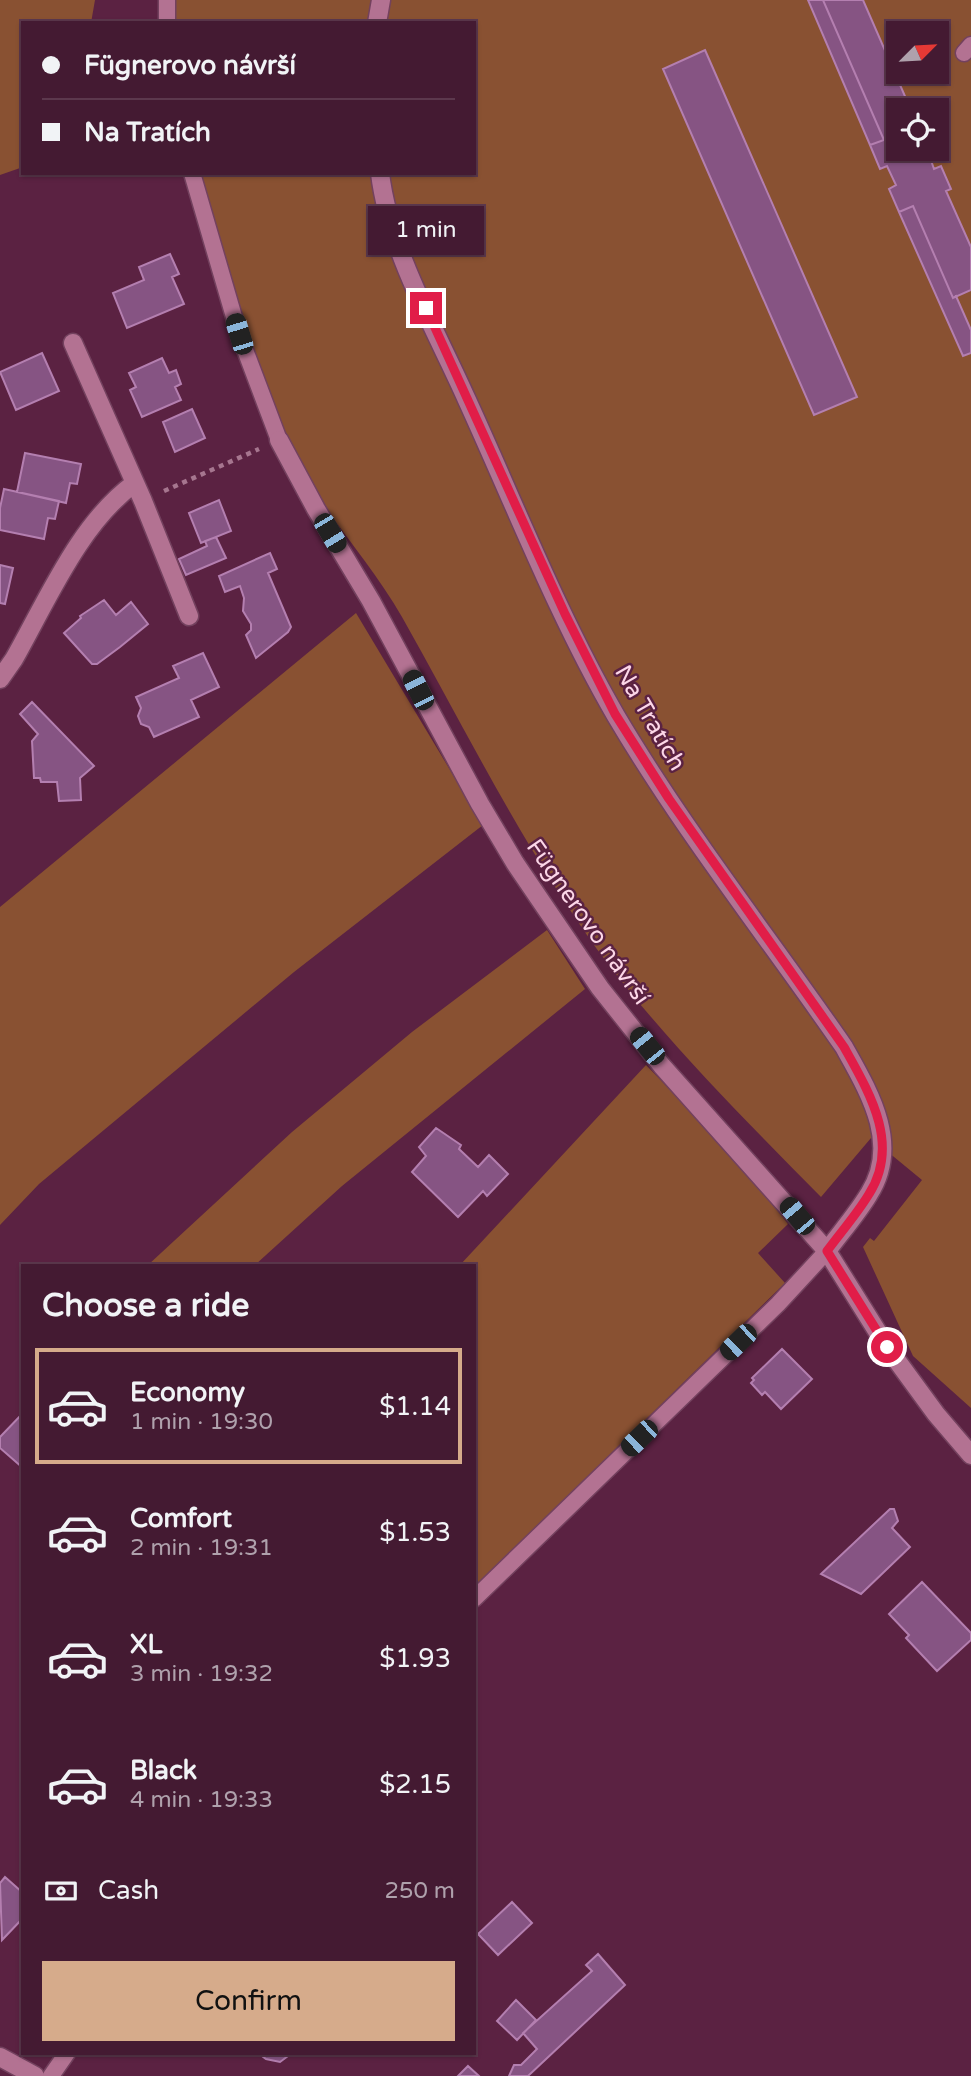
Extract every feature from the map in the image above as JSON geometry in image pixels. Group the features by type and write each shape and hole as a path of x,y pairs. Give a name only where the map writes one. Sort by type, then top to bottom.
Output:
{"street":[{"path":"377,21 381,0"},
{"name":"Na Tratích","path":"380,175 382,190 403,257 565,614 615,714 669,799 844,1047 868,1091 880,1120 883,1144 878,1176 869,1194 827,1251"},
{"path":"74,343 190,615"},
{"name":"Fügnerovo návrší","path":"279,440 316,509 371,601 480,804 600,988 662,1066 827,1251 887,1347 936,1414 971,1455"},
{"path":"0,679 89,531 105,508 135,483"},
{"path":"0,2057 35,2076"}],"lane":[{"path":"167,0 167,21"},
{"path":"193,175 239,334 279,440"},
{"path":"476,1597 778,1304 827,1251"},
{"path":"51,2076 66,2055"}],"path":[{"path":"143,501 256,450"}],"shaded area":[{"path":"0,0 95,0 91,21 21,21 21,168 0,175"},
{"path":"173,0 971,0 971,1408 913,1356 863,1247 870,1238 874,1241 922,1180 871,1138 821,1197 713,1086 660,1028 611,968 581,927 527,841 402,617 303,471 269,400 242,325 198,175 476,175 476,21 173,21"},
{"path":"356,613 483,825 294,972 39,1184 0,1225 0,907"},
{"path":"547,930 585,989 342,1186 256,1264 149,1264 292,1132 412,1032"},
{"path":"646,1065 741,1163 788,1224 758,1253 785,1283 476,1586 476,1264 461,1264"}],"building":[{"path":"808,0 823,0 884,140 870,145"},
{"path":"823,0 863,0 886,53 886,84 900,84 906,98 886,98 886,161 931,161 934,169 941,166 951,189 946,191 971,247 971,290 953,298 913,206 899,212 889,189 896,185 887,166 880,169 870,145 884,140"},
{"path":"705,50 857,397 814,415 663,69"},
{"path":"913,206 953,298 956,296 971,330 971,353 963,356 899,212"},
{"path":"170,254 179,274 172,277 184,304 127,328 113,293 144,280 139,267"},
{"path":"42,353 59,391 16,410 0,372"},
{"path":"162,358 169,373 176,370 181,384 175,387 181,400 142,417 130,390 136,387 129,373"},
{"path":"192,409 205,438 175,452 163,422"},
{"path":"25,453 81,464 77,484 70,483 66,503 17,492"},
{"path":"4,489 59,501 55,519 48,518 44,539 0,530 0,508"},
{"path":"219,500 231,531 201,543 189,513"},
{"path":"216,537 226,558 186,575 179,559 207,546 205,541"},
{"path":"270,553 277,569 268,573 291,627 256,658 246,635 251,630 251,624 243,611 244,598 240,586 225,592 219,576"},
{"path":"0,565 13,568 5,604 0,603"},
{"path":"104,600 116,615 131,602 148,624 97,664 92,664 64,633 80,616"},
{"path":"203,653 219,687 191,700 199,717 154,737 149,727 141,724 138,716 141,708 136,697 179,678 173,666"},
{"path":"32,702 94,766 80,778 81,800 59,801 57,782 41,782 40,778 34,778 32,741 38,734 20,714"},
{"path":"436,1128 461,1145 459,1149 478,1167 489,1155 508,1174 487,1196 483,1191 458,1217 412,1172 426,1156 419,1147"},
{"path":"782,1349 812,1379 781,1409 765,1392 762,1395 751,1383 754,1380 752,1378"},
{"path":"21,1415 21,1466 0,1448 0,1437"},
{"path":"890,1509 894,1509 898,1521 892,1528 910,1547 861,1594 821,1574"},
{"path":"922,1582 971,1633 971,1640 937,1671 906,1638 909,1635 889,1614"},
{"path":"5,1877 21,1891 21,1920 2,1940 0,1883"},
{"path":"512,1902 532,1923 498,1955 478,1934"},
{"path":"598,1954 625,1985 528,2076 509,2076 514,2065 521,2065 537,2049 523,2033 592,1971 586,1965"},
{"path":"516,2000 536,2020 517,2040 497,2021"},
{"path":"261,2055 289,2055 280,2062"},
{"path":"468,2066 479,2076 458,2076"}],"route":[{"path":"426,308 565,614 615,714 669,799 844,1047 868,1091 880,1120 883,1144 878,1176 869,1194 827,1251 887,1347"}]}
